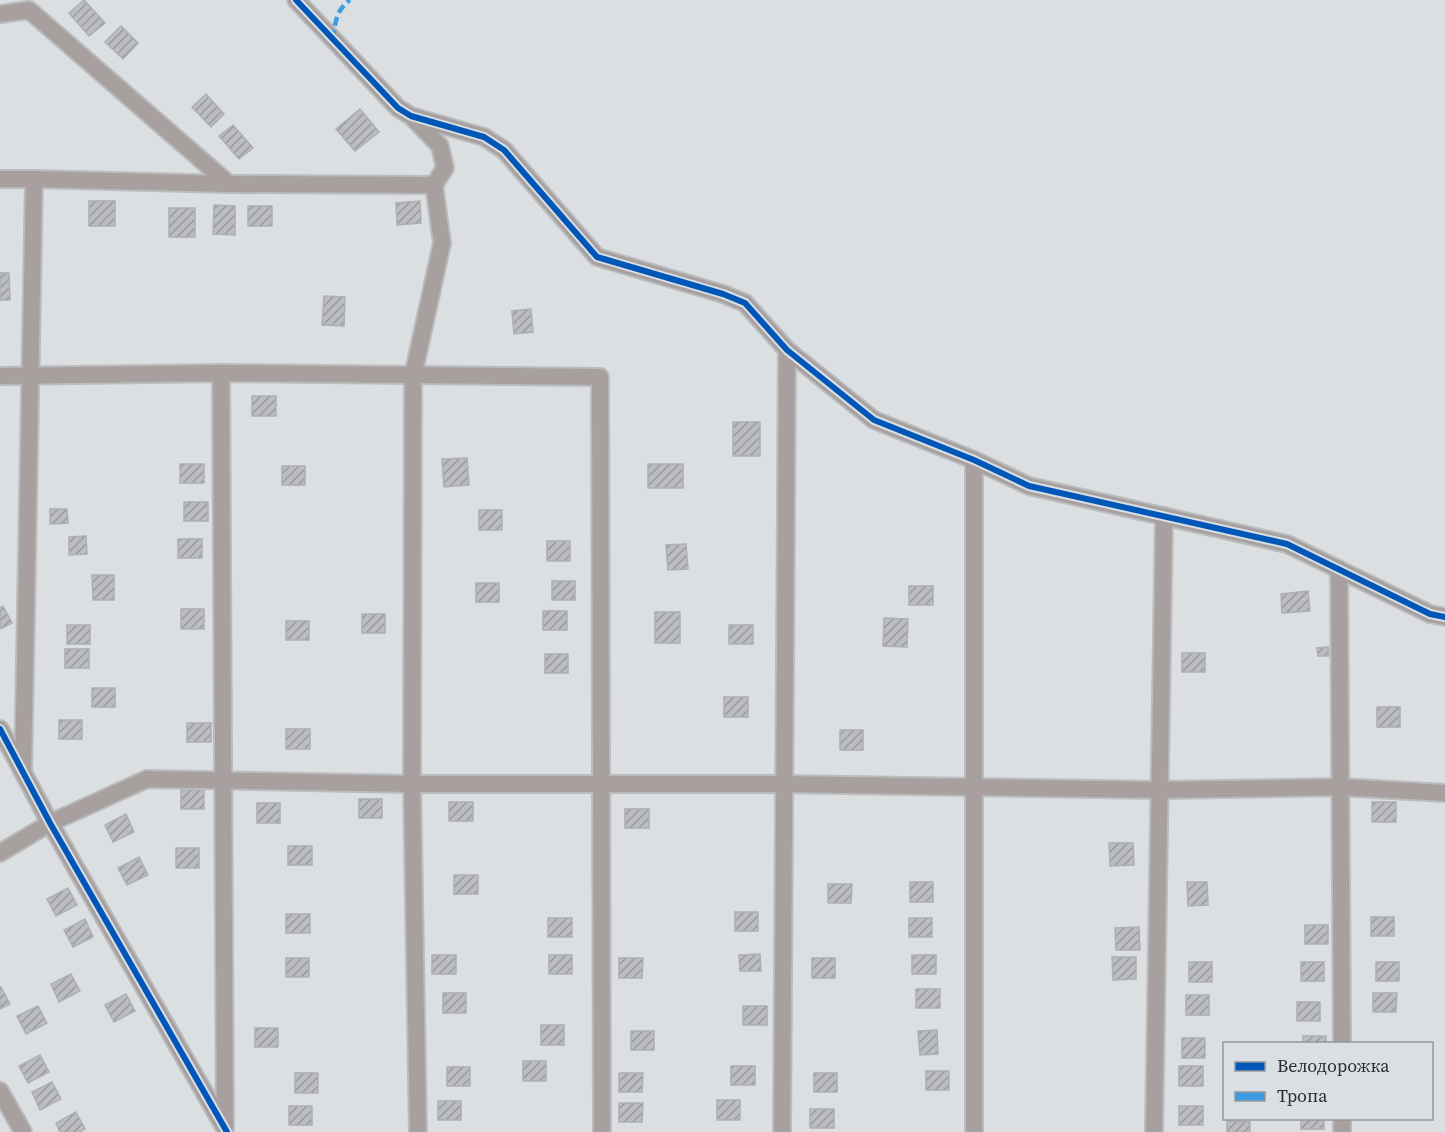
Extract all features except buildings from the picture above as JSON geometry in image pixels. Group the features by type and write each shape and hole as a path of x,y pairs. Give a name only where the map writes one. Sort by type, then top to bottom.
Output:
{"street":[{"path":"296,0 398,108 411,116 440,146 445,168 434,185 442,243 413,376 412,784 418,1132"},
{"path":"0,14 29,10 229,184"},
{"path":"411,116 484,137 504,150 597,257 723,294 745,303 787,350 874,420 974,460 1029,486 1287,544 1430,614 1445,617"},
{"path":"0,179 229,184 434,185"},
{"path":"23,771 34,179"},
{"path":"782,1132 782,784 787,350"},
{"path":"221,373 226,1130"},
{"path":"0,376 221,373 600,377 602,1132"},
{"path":"974,460 974,1132"},
{"path":"1154,1132 1164,516"},
{"path":"1339,569 1342,1042"},
{"path":"0,729 50,823 226,1130"},
{"path":"0,853 50,823 147,779 412,784 601,782 782,784 974,789 1160,790 1340,787 1445,793"},
{"path":"0,1091 23,1132"}],"marked path":[{"path":"333,39 339,13 350,0"}],"cycle path":[{"path":"296,0 398,108 411,116 484,137 504,150 597,257 723,294 745,303 787,350 874,420 974,460 1029,486 1287,544 1430,614 1445,617"},
{"path":"0,729 50,823 227,1132"}]}
